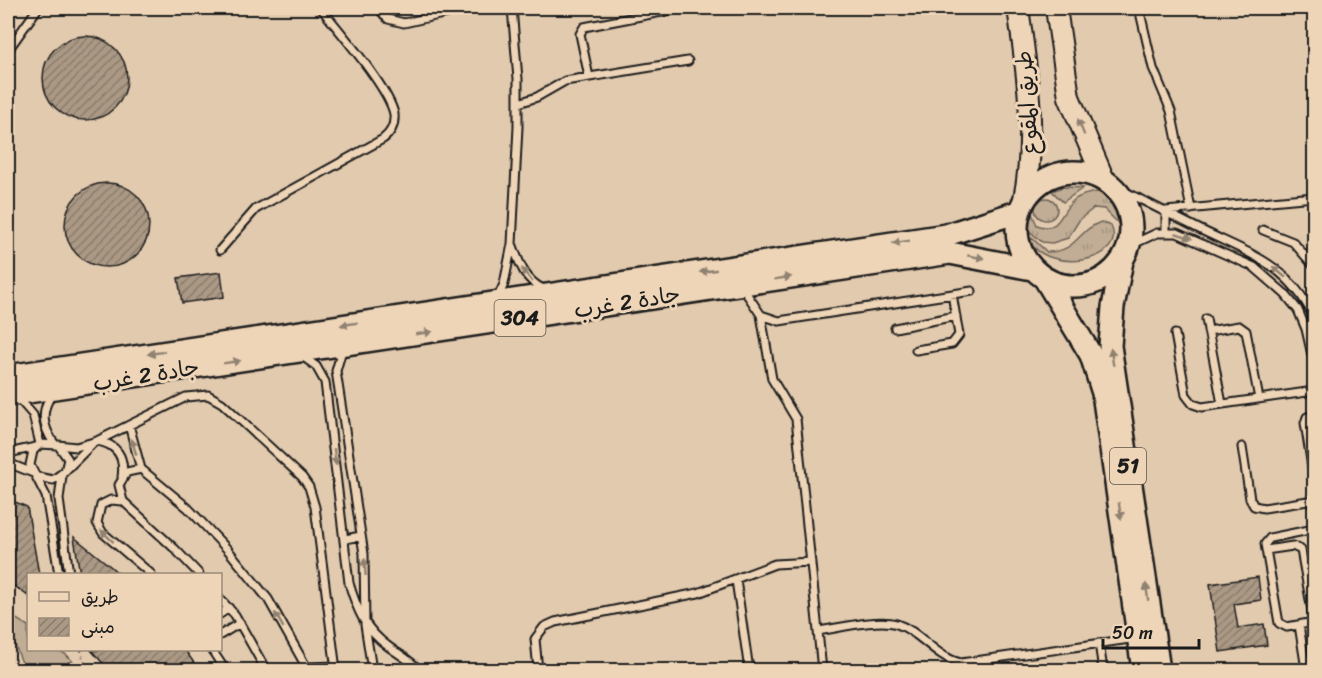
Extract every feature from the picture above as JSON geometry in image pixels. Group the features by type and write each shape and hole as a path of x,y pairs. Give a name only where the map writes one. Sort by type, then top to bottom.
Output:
{"main road":[{"path":"1021,206 1036,185 1052,176 1069,172 1088,173 1106,181"},
{"name":"51","path":"1106,181 1122,197 1130,216 1125,254 1113,307 1110,346 1159,670"},
{"name":"51","path":"1021,206 1016,232 1021,252 1091,355 1102,393 1143,670"},
{"name":"جادة 2 غرب","path":"9,388 496,302 946,236 1021,206"},
{"name":"جادة 2 غرب","path":"9,388 57,388 950,253 1038,274"},
{"path":"1038,274 1061,285 1078,287 1095,283 1110,274 1125,254"}],"street":[{"name":"طريق المقوع","path":"1018,8 1031,100 1031,166 1021,206"},
{"name":"طريق المقوع","path":"1056,8 1069,97 1106,181"}],"lane":[{"path":"8,50 38,8"},
{"path":"220,250 256,209 383,139 391,130 394,118 391,107 368,69 321,8"},
{"path":"378,8 388,19 404,23 470,8"},
{"path":"496,302 504,284 512,244 519,103 512,8"},
{"path":"589,77 580,34 584,27 682,8"},
{"path":"1139,8 1153,68 1171,111 1191,209"},
{"path":"519,103 537,97 557,84 688,61"},
{"path":"1106,181 1209,234 1242,247 1272,266 1297,288 1314,317"},
{"path":"1166,211 1314,197"},
{"path":"1166,211 1166,231"},
{"path":"1263,230 1293,242 1314,266"},
{"path":"1125,254 1144,237 1166,231 1187,236 1237,258 1271,279 1298,310 1306,329 1314,364"},
{"path":"512,244 528,278 545,290 556,293"},
{"path":"740,285 761,315 772,380 796,419 822,670"},
{"path":"761,315 773,320 785,320 972,291"},
{"path":"915,350 955,343 959,335 952,294"},
{"path":"895,328 956,316"},
{"path":"1206,320 1222,404"},
{"path":"1208,331 1239,326 1246,330 1259,399"},
{"path":"1175,334 1190,401 1202,406 1314,391"},
{"path":"344,345 337,362 337,380 362,536 365,625 372,670"},
{"path":"291,353 309,360 322,373 325,382 349,583 365,625 419,670"},
{"path":"325,382 337,380"},
{"path":"9,388 28,406 33,415 38,446 29,460 48,503 59,573"},
{"path":"57,388 50,396 44,414 44,424 68,459 59,493 69,573"},
{"path":"8,453 38,446 56,444 76,447 95,442 129,425 186,397 208,395 222,403 302,477 309,487 315,507 336,668 308,669 267,599 241,566 188,508 141,469 129,425"},
{"path":"1314,415 1307,417 1305,423 1314,480"},
{"path":"8,463 48,480 64,473 95,442 107,443 116,448 124,467 119,485 123,501 198,573"},
{"path":"1242,447 1250,499 1254,506 1264,508 1314,500"},
{"path":"122,477 134,469 141,469"},
{"path":"123,501 111,500 101,506 97,523 103,533 150,573"},
{"path":"1266,550 1293,546 1301,550 1314,622 1284,627 1278,623 1266,550 1266,541 1270,538 1314,529"},
{"path":"345,539 362,536"},
{"path":"538,670 535,639 544,627 555,622 698,592 775,564 811,562"},
{"path":"736,580 749,670"},
{"path":"222,600 240,623 266,670"},
{"path":"222,613 229,608"},
{"path":"818,631 881,622 896,624 943,656 961,663 1138,637"},
{"path":"222,634 240,623"},
{"path":"1299,625 1305,663"},
{"path":"1099,643 1103,670"},
{"path":"213,651 225,670"}],"path":[{"path":"66,651 70,670"},
{"path":"81,651 86,670"}],"green space":[{"path":"1063,187 1083,188 1063,202 1052,191"},
{"path":"1097,192 1116,204 1121,214 1122,227 1104,209 1094,208 1080,219 1068,238 1052,243 1042,242 1027,229 1025,220 1029,207 1037,225 1051,226 1059,220 1074,200"},
{"path":"1046,198 1054,201 1057,209 1054,217 1046,220 1038,217 1035,209 1038,201"},
{"path":"1101,222 1111,226 1113,238 1108,248 1098,256 1084,260 1068,261 1053,258 1039,252 1029,241 1032,238 1047,252 1057,251 1071,245 1087,230"},
{"path":"8,614 27,625 27,651 58,651 68,656 78,670 25,670 12,638"}],"building":[{"path":"85,36 101,39 115,48 124,62 127,78 124,94 115,108 101,117 85,120 69,117 55,108 46,94 43,78 46,62 55,48 69,39"},
{"path":"107,183 123,186 137,195 146,209 149,225 146,241 137,255 123,264 107,267 91,264 77,255 68,241 65,225 68,209 77,195 91,186"},
{"path":"221,272 224,297 182,303 178,278"},
{"path":"8,499 27,507 39,573 27,573 27,595 8,581"},
{"path":"74,537 118,573 80,573"},
{"path":"1258,577 1261,600 1234,604 1238,628 1264,624 1267,645 1220,652 1210,584"},
{"path":"92,651 186,651 199,670 109,670"}]}
